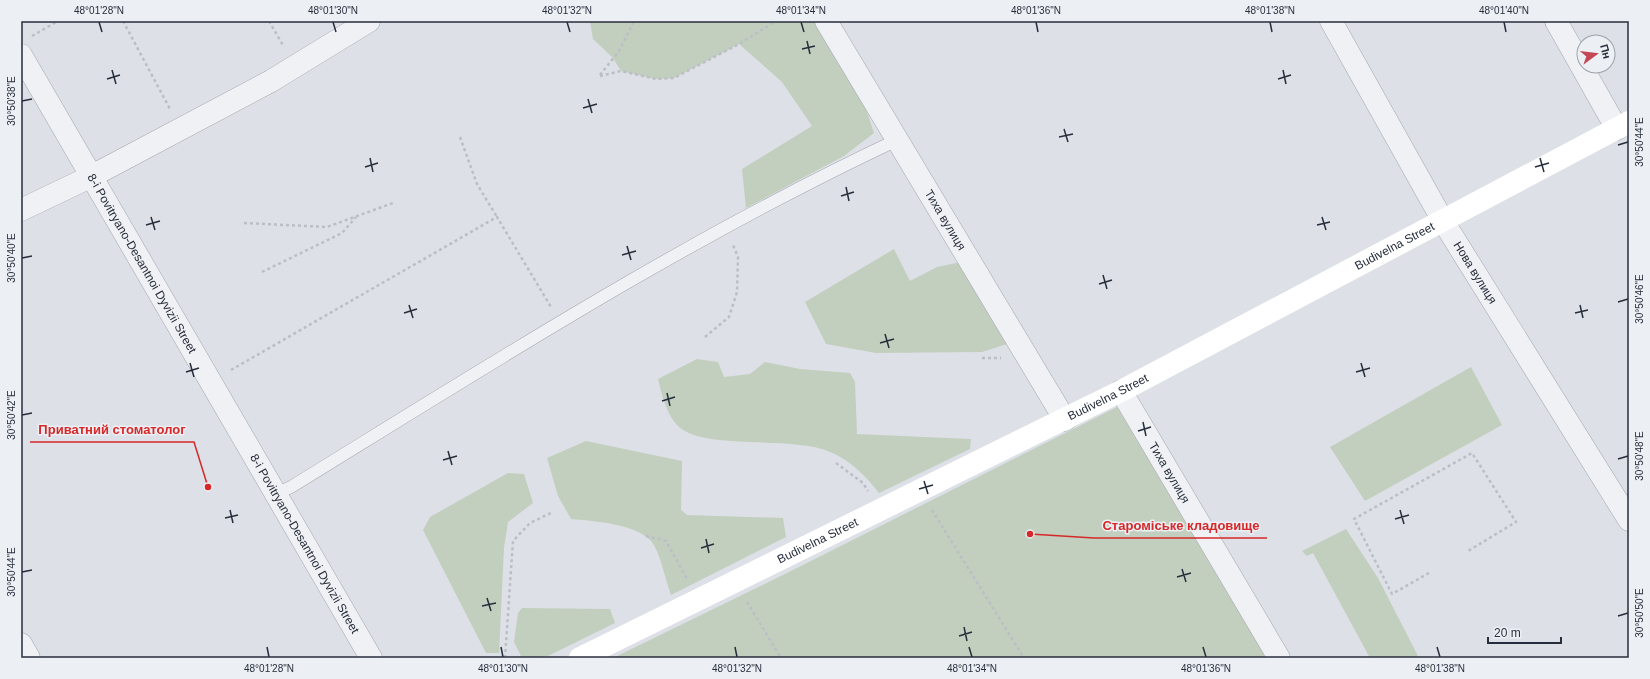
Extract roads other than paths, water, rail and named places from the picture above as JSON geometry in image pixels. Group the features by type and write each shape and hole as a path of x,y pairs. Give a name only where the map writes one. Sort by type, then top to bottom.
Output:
{"street":[{"path":"21,210 90,177 181,128 295,66 369,21"},
{"name":"Тиха вулиця","path":"826,21 1065,420"},
{"name":"Нова вулиця","path":"1331,21 1443,221 1629,520"},
{"path":"1556,21 1623,126"},
{"name":"8-i Povitryano-Desantnoi Dyvizii Street","path":"25,46 90,177 371,658"},
{"name":"Budivelna Street","path":"580,658 1065,420 1623,126"},
{"name":"Тиха вулиця","path":"1121,391 1279,658"},
{"path":"21,644 29,658"}],"lane":[{"path":"275,494 290,487 627,283 805,185 897,140"}],"place":[{"name":"Приватний стоматолог","path":"208,487"},
{"name":"Староміське кладовище","path":"1030,534"}]}
